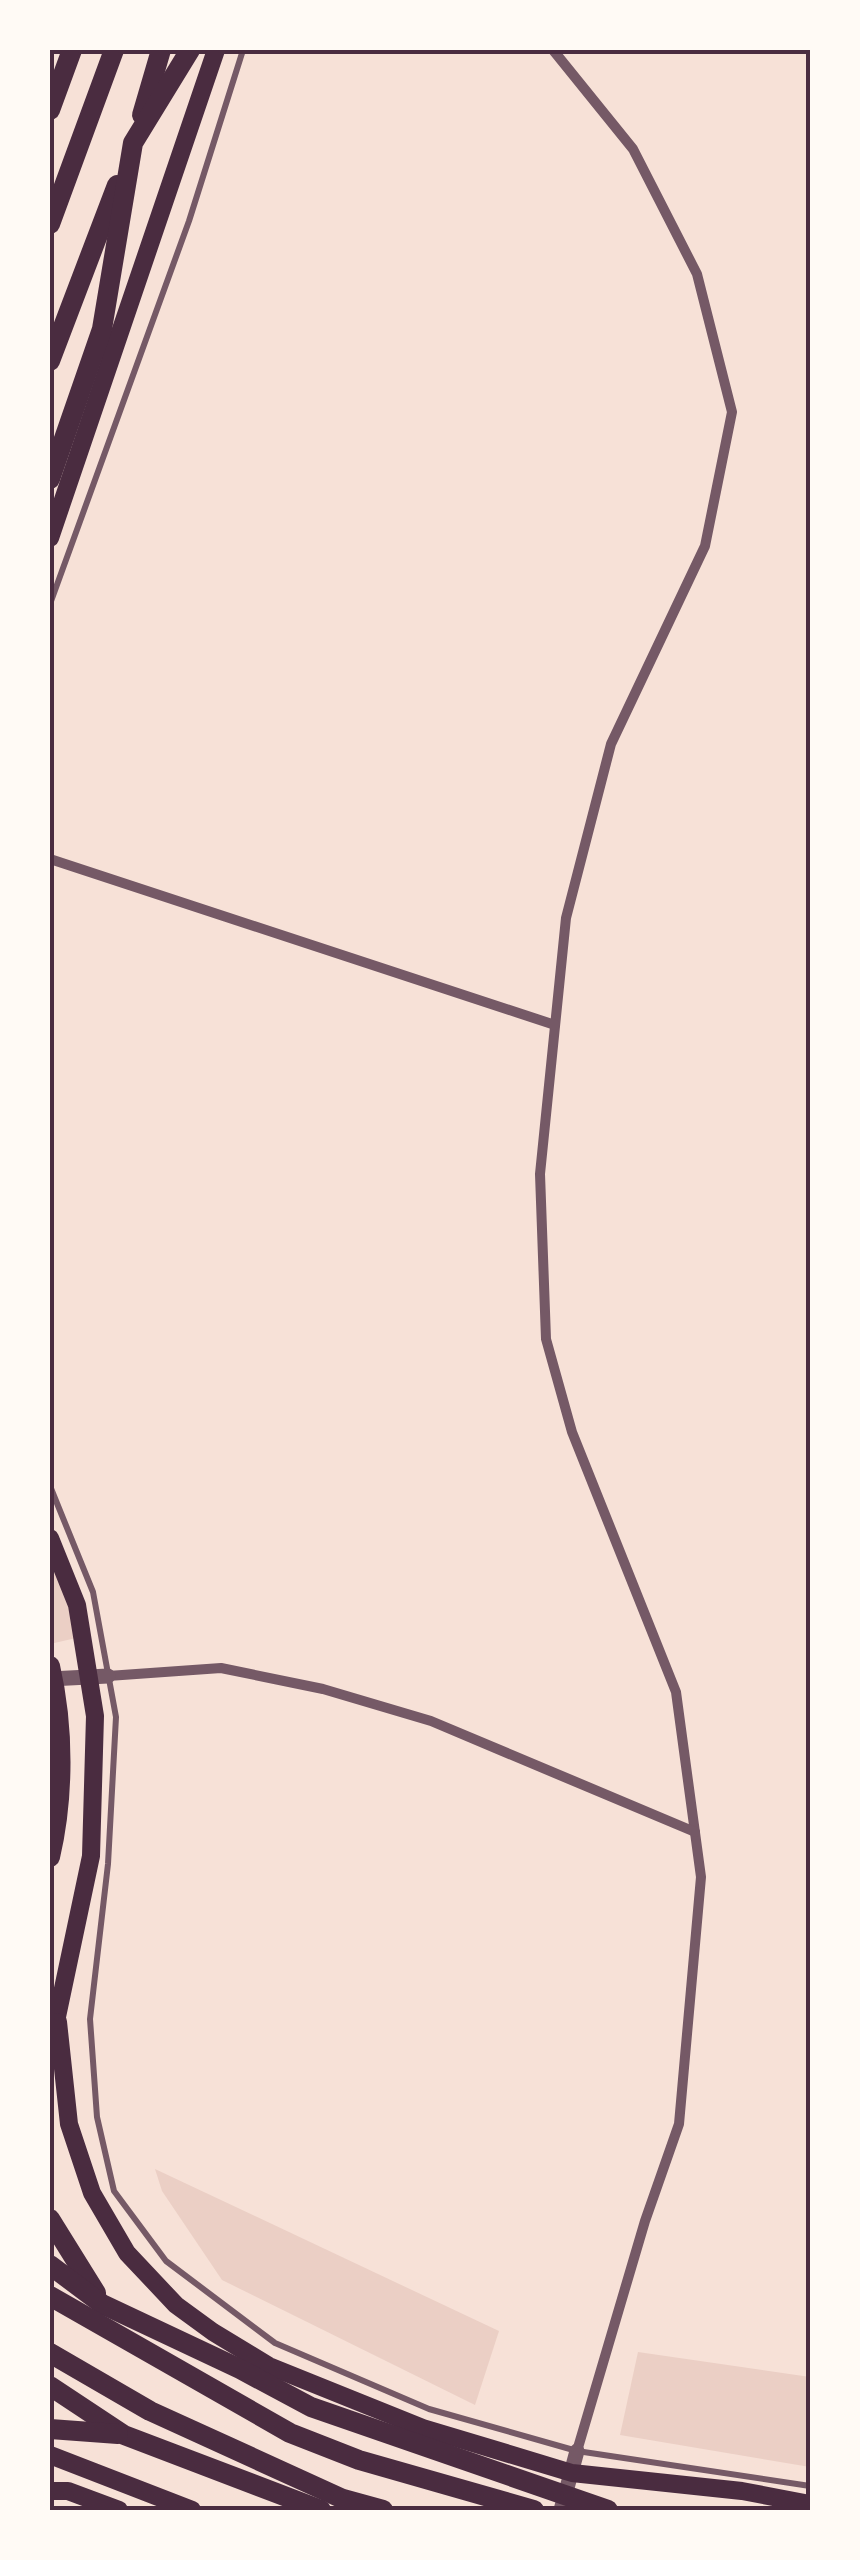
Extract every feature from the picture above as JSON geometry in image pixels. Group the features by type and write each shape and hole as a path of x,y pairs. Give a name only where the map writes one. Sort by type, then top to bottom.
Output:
{"highway":[{"path":"50,110 72,50"},
{"path":"50,224 114,50"},
{"path":"50,361 134,143 162,50"},
{"path":"50,479 102,329 134,143 190,50"},
{"path":"50,1666 58,1704 58,1823 50,1857"},
{"path":"50,2219 102,2304"},
{"path":"50,2265 102,2304 311,2407 608,2510"},
{"path":"50,2296 290,2432 359,2460 534,2510"},
{"path":"50,2353 150,2411 342,2499 383,2510"},
{"path":"50,2386 124,2435 321,2510"},
{"path":"50,2428 124,2435"}],"main road":[{"path":"50,538 216,50"},
{"path":"50,1538 77,1605 99,1676 91,1856 58,2022 50,2041"},
{"path":"58,2022 69,2124 92,2193 127,2253 176,2305 269,2366 423,2428 572,2474 742,2491 810,2504"},
{"path":"50,2455 192,2510"},
{"path":"50,2490 68,2490 120,2510"}],"street":[{"path":"553,50 633,149 697,274 732,412 705,546 611,744 566,918 540,1174 546,1339 572,1432 676,1692 701,1877 678,2124 645,2221 561,2510"},
{"path":"50,859 555,1026"},
{"path":"50,1678 221,1668 323,1689 431,1721 695,1832"}],"lane":[{"path":"50,604 189,221 243,50"},
{"path":"50,1486 93,1592 99,1676 116,1717 108,1864 90,2019 97,2116 114,2191 166,2260 275,2342 430,2408 577,2451 810,2486"}],"shaded area":[{"path":"50,1555 70,1605 76,1638 50,1644"},
{"path":"155,2169 499,2331 475,2405 222,2280 162,2191"},
{"path":"638,2352 810,2377 810,2467 620,2435"}]}
